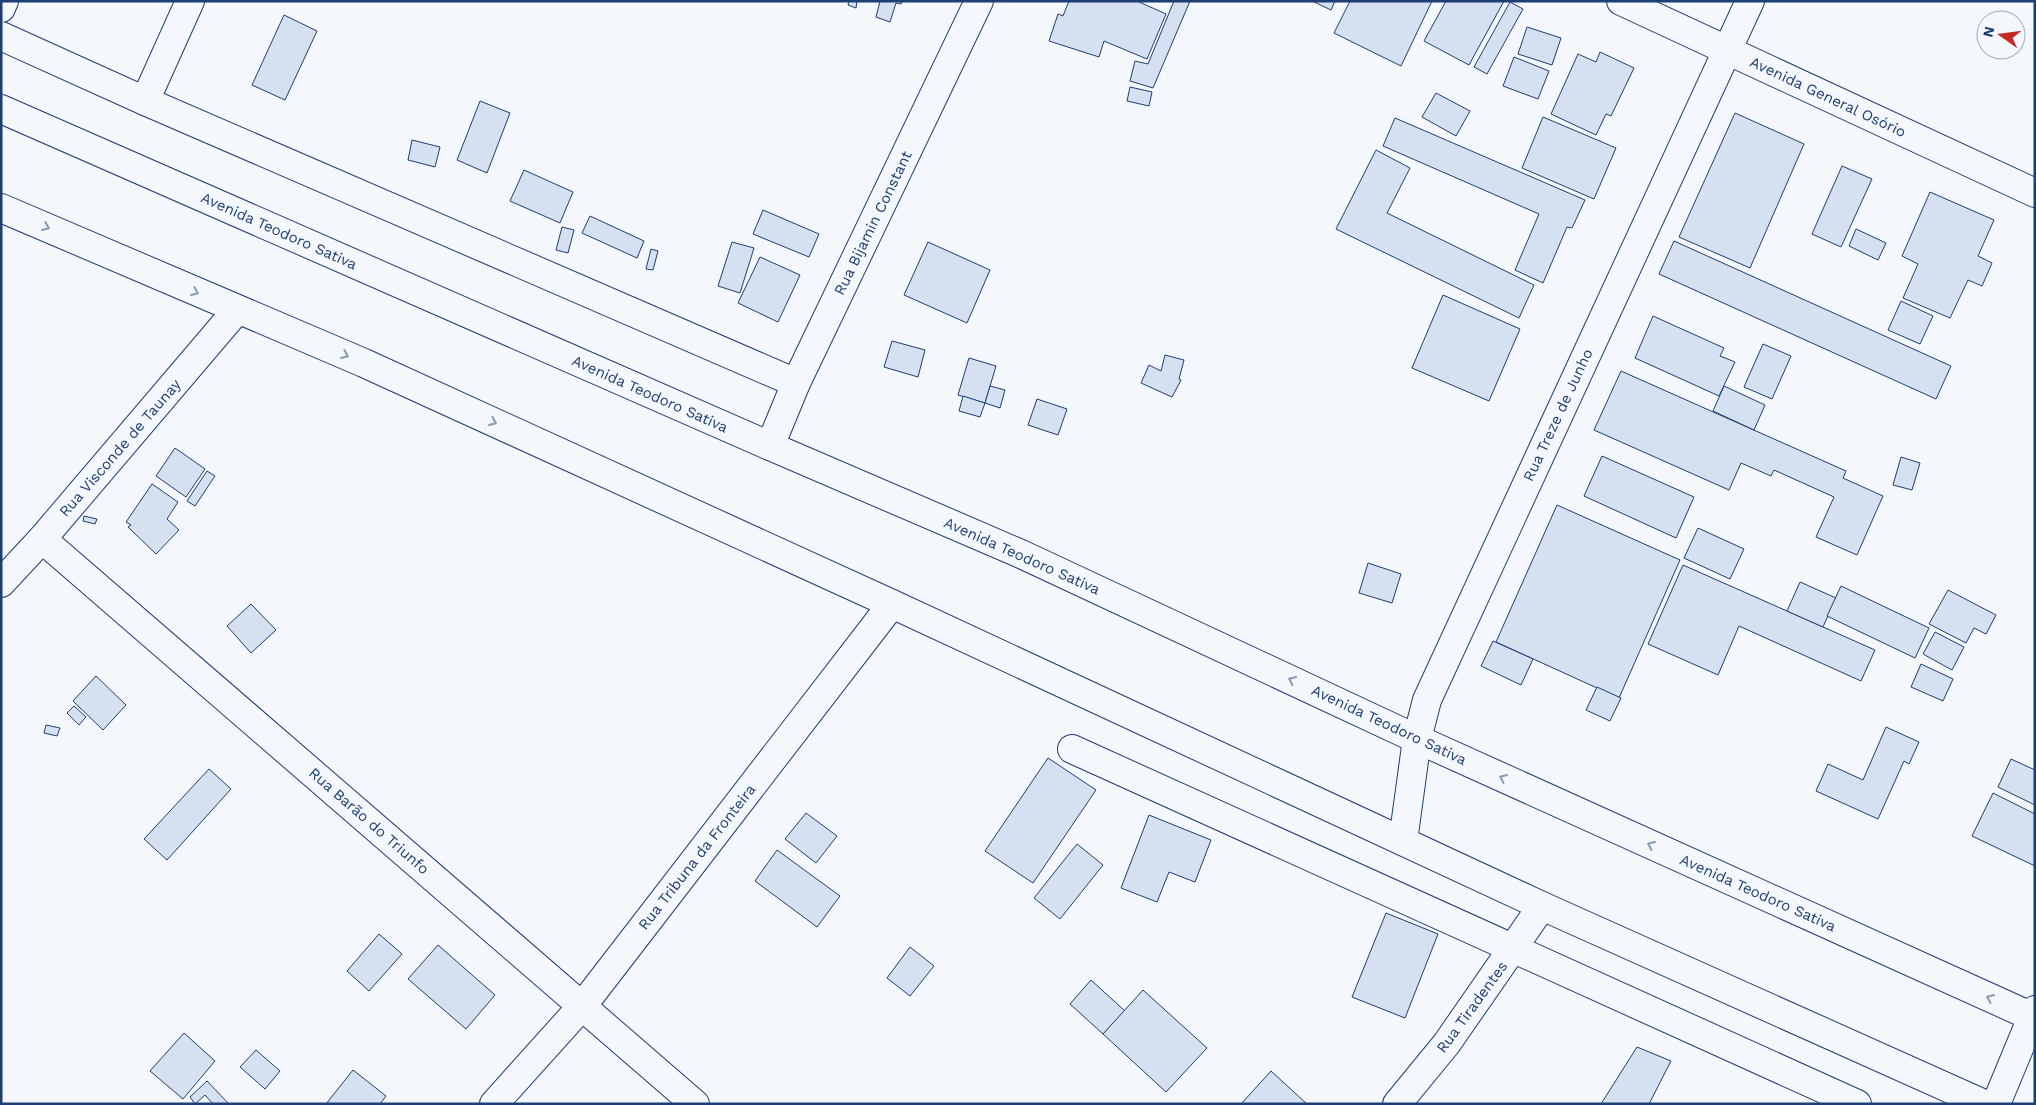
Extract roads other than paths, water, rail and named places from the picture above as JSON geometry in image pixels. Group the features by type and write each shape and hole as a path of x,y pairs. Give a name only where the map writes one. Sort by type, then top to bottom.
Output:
{"street":[{"path":"1,8 4,1"},
{"path":"145,101 190,1"},
{"name":"Rua Bijamin Constant","path":"770,446 796,384 979,1"},
{"name":"Avenida General Osório","path":"1621,1 2035,193"},
{"name":"Rua Treze de Junho","path":"1403,841 1417,739 1427,700 1750,1"},
{"path":"1,36 145,101 796,384"},
{"name":"Avenida Teodoro Sativa","path":"1,110 1021,554 1417,739 2034,1015"},
{"path":"1,208 364,364 892,604 1542,906 1984,1104"},
{"name":"Rua Visconde de Taunay","path":"1,584 237,310"},
{"name":"Rua Barão do Triunfo","path":"42,538 695,1104"},
{"name":"Rua Tribuna da Fronteira","path":"494,1104 582,1005 892,604"},
{"path":"1072,749 1857,1104"},
{"name":"Rua Tiradentes","path":"1397,1104 1447,1044 1542,906"},
{"path":"1996,1104 2034,1015"}]}
